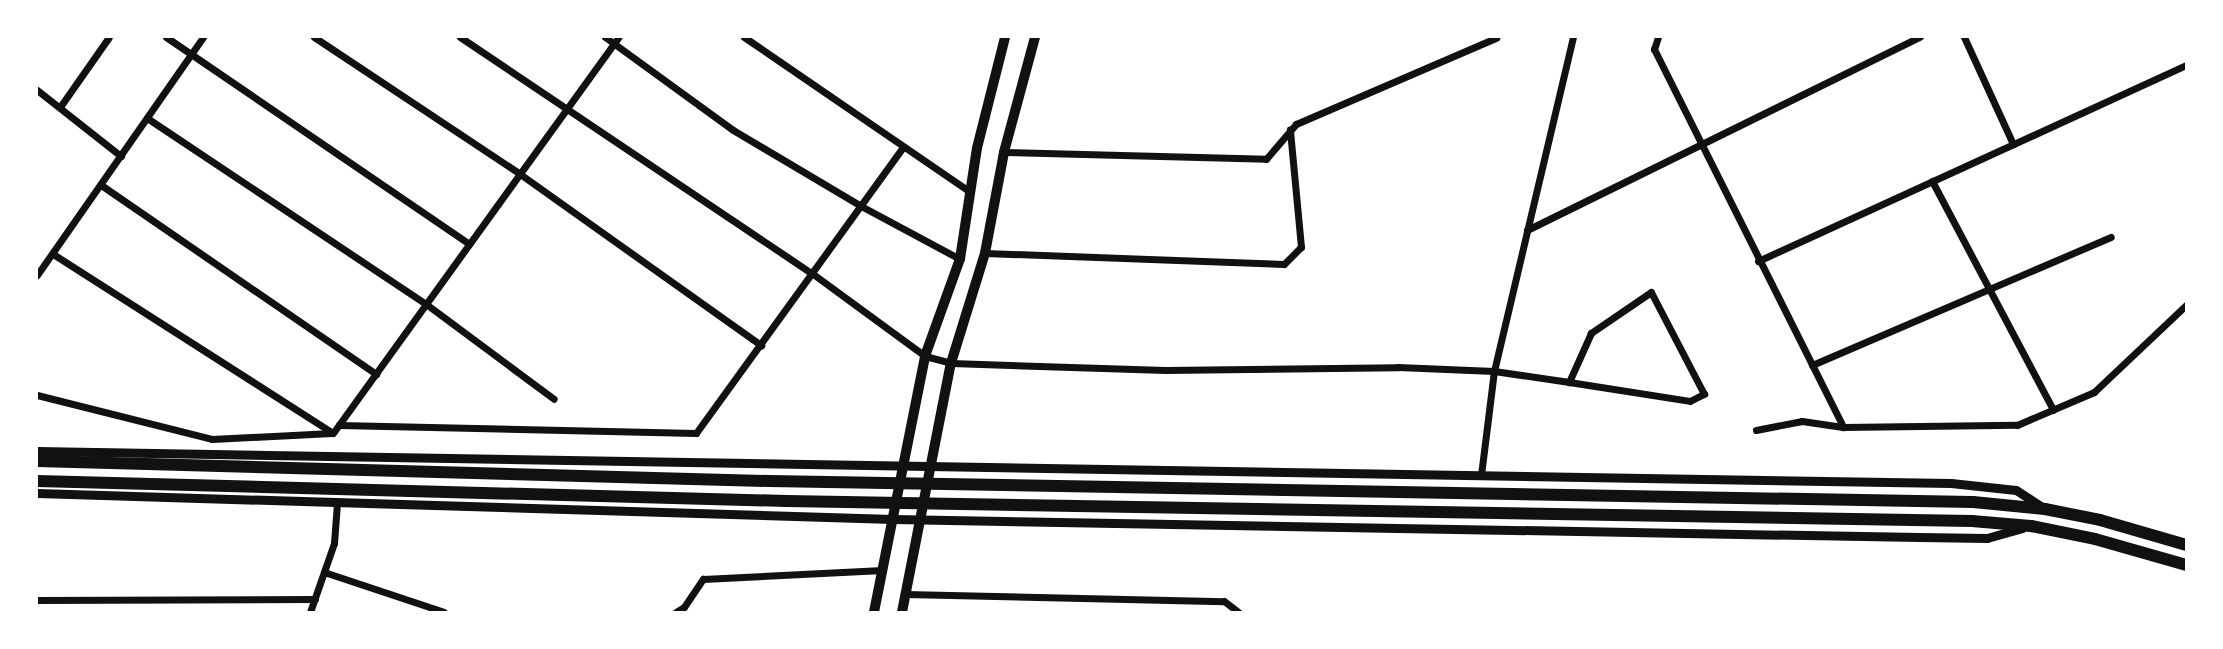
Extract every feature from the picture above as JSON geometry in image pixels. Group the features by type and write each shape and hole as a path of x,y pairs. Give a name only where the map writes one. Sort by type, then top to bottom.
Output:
{"highway":[{"path":"37,461 769,481 1976,502 2045,509 2099,520 2186,545"},
{"path":"37,481 786,501 1972,521 2031,526 2095,539 2186,565"}],"main road":[{"path":"874,612 925,356 960,259 970,192 1005,37"},
{"path":"902,612 951,363 985,253 1004,152 1036,38"}],"street":[{"path":"60,107 109,37"},
{"path":"166,37 469,244"},
{"path":"37,275 203,37"},
{"path":"314,37 520,174 761,345"},
{"path":"460,37 813,274 925,356 951,363 1165,370 1398,367 1494,371 1690,401 1704,394 1651,292 1591,333 1569,382"},
{"path":"605,37 617,40 733,130 861,206 960,259"},
{"path":"744,37 902,148 970,192"},
{"path":"1481,475 1494,371 1573,37"},
{"path":"1658,37 1654,49 1843,427"},
{"path":"1527,230 1920,37"},
{"path":"1964,37 2013,144"},
{"path":"1004,152 1266,159 1296,124 1496,38"},
{"path":"333,433 617,40"},
{"path":"1758,261 2186,65"},
{"path":"37,90 121,156"},
{"path":"147,118 426,304 554,399"},
{"path":"985,253 1284,264 1301,247 1290,130"},
{"path":"339,425 696,433 902,148"},
{"path":"1932,181 1987,290 2053,410"},
{"path":"101,186 376,374"},
{"path":"1812,365 2110,237"},
{"path":"53,254 333,433"},
{"path":"1756,429 1802,421 1843,427 2017,425 2094,392 2186,305"},
{"path":"37,395 212,439 333,433"},
{"path":"37,451 929,464 1951,484 2016,490 2045,509"},
{"path":"37,493 893,519 1919,537 1987,538 2031,526"},
{"path":"310,612 334,543 337,503"},
{"path":"676,612 684,607 703,579 883,569"},
{"path":"324,572 444,612"},
{"path":"905,594 1224,601 1238,612"},
{"path":"37,600 315,599"}]}
